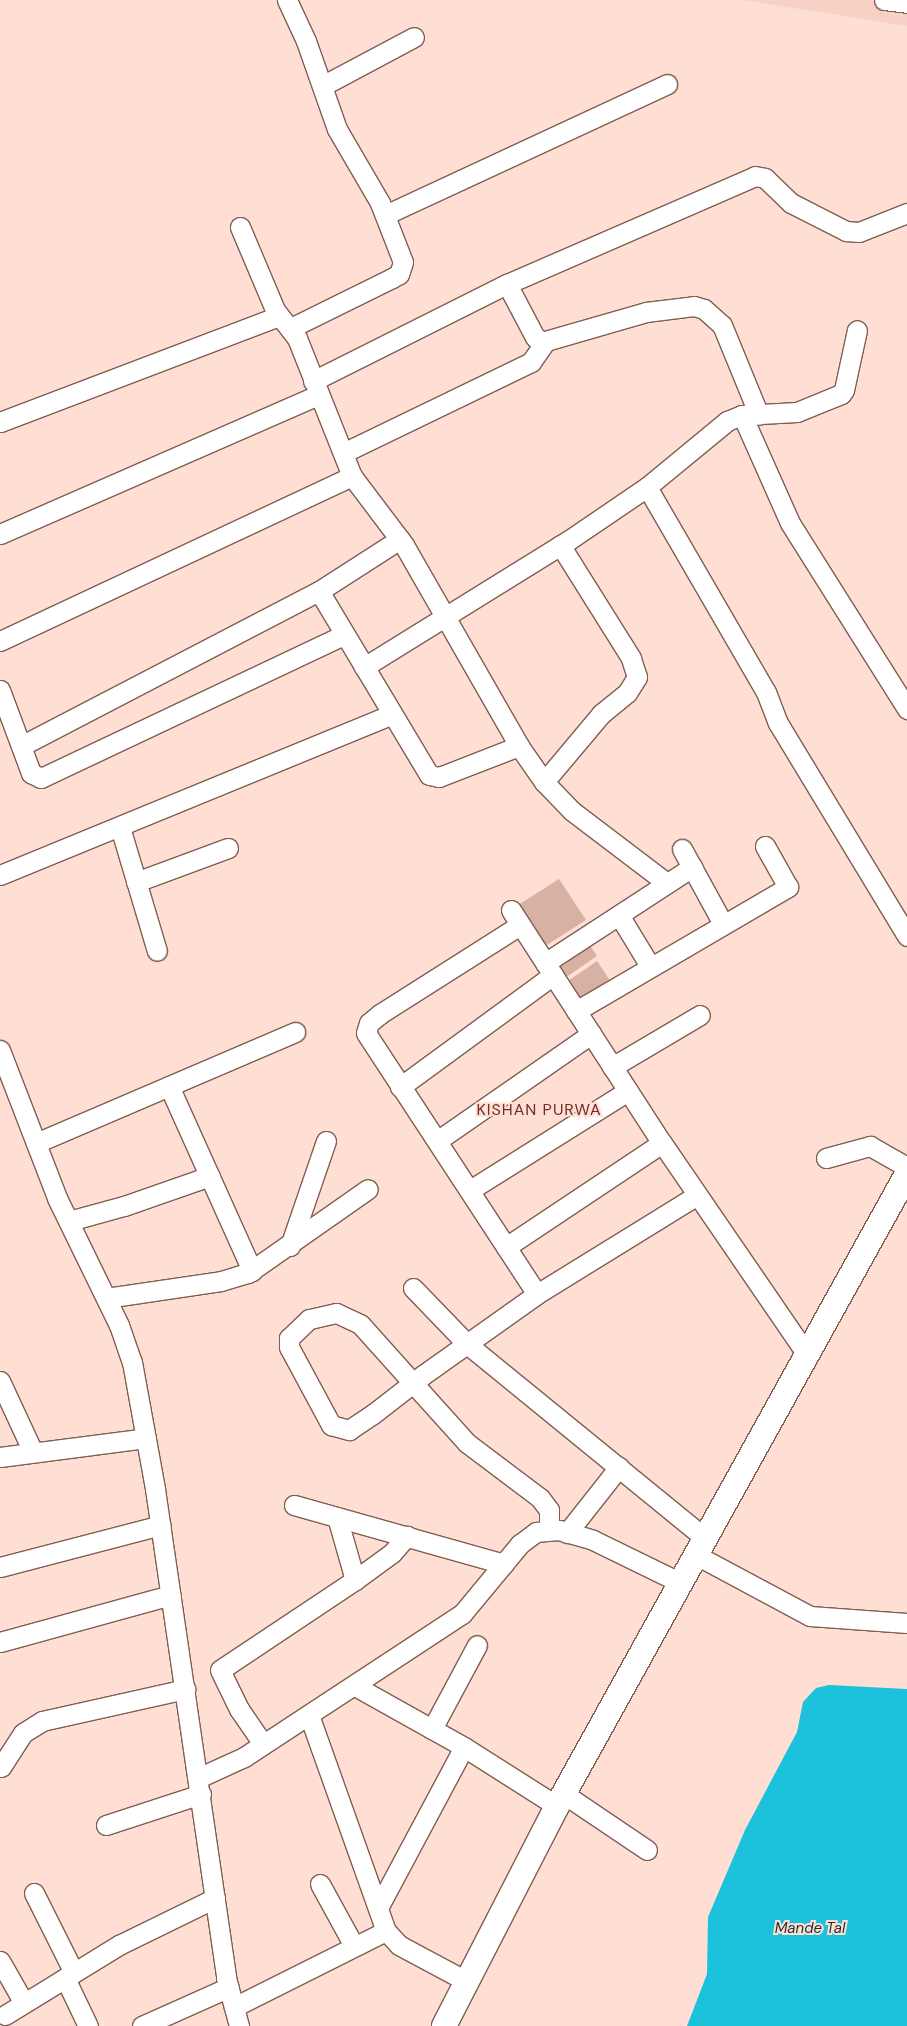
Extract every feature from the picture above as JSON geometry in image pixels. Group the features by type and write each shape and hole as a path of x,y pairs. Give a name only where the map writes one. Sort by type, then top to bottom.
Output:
{"main road":[{"path":"444,2026 561,1800 907,1174"}],"street":[{"path":"0,422 285,322 323,315 399,274 403,262 385,215 367,176 337,129 322,86 287,0"},
{"path":"884,0 907,3"},
{"path":"322,86 414,37"},
{"path":"385,215 667,84"},
{"path":"0,534 316,388 507,284 755,176 765,178 790,203 846,231 859,232 907,213"},
{"path":"240,227 316,388 352,476 400,539 519,746 544,782 572,811 667,883"},
{"path":"507,284 535,337 545,342"},
{"path":"343,453 531,362 545,342 646,312 694,306 704,309 722,325 751,415 790,523 907,709"},
{"path":"364,667 560,545 647,487 727,421 751,415 797,412 841,394 844,390 858,330"},
{"path":"0,641 352,476"},
{"path":"647,487 766,692 778,723 907,936"},
{"path":"21,746 319,591 400,539"},
{"path":"544,782 602,714 627,694 637,677 631,658 560,545"},
{"path":"319,591 424,770 433,777 519,746"},
{"path":"0,690 32,773 41,778 345,634"},
{"path":"0,875 392,715"},
{"path":"120,827 157,951"},
{"path":"576,1011 788,887 765,846"},
{"path":"136,882 228,848"},
{"path":"682,849 723,924"},
{"path":"400,1087 619,915 692,867"},
{"path":"619,915 650,966"},
{"path":"537,1294 366,1033 369,1023 516,918 662,1143 808,1356"},
{"path":"612,1067 700,1015"},
{"path":"36,1143 295,1032"},
{"path":"437,1141 592,1034"},
{"path":"0,1050 36,1143 69,1221 106,1298 132,1362 161,1525 229,1987 239,2026"},
{"path":"169,1086 252,1271"},
{"path":"470,1190 628,1091"},
{"path":"290,1246 326,1141"},
{"path":"506,1247 662,1143"},
{"path":"826,1158 870,1146 907,1167"},
{"path":"69,1221 124,1206 210,1176"},
{"path":"106,1298 221,1281 252,1271 290,1246 368,1188"},
{"path":"558,1531 549,1510 540,1498 467,1443 413,1383 360,1324 345,1315 336,1313 309,1319 289,1338 289,1347 331,1425 341,1430 349,1430 413,1383 537,1294 697,1195"},
{"path":"413,1288 467,1344 619,1467 700,1546 810,1616 907,1623"},
{"path":"0,1381 33,1452"},
{"path":"0,1456 146,1438"},
{"path":"558,1531 619,1467"},
{"path":"294,1505 504,1564"},
{"path":"338,1517 355,1580"},
{"path":"0,1567 161,1525"},
{"path":"106,1825 199,1786 216,1772 355,1686 462,1614 520,1544 536,1532 558,1531 593,1540 681,1583"},
{"path":"263,1744 239,1710 220,1670 355,1580 392,1553 407,1536"},
{"path":"0,1642 171,1594"},
{"path":"432,1729 477,1645"},
{"path":"355,1686 647,1850"},
{"path":"1,1767 23,1733 42,1721 185,1689"},
{"path":"309,1715 379,1906 386,1930 399,1944 466,1981"},
{"path":"379,1906 464,1747"},
{"path":"320,1884 354,1946"},
{"path":"34,1893 69,1975 88,2026"},
{"path":"5,2015 133,1938 215,1898"},
{"path":"234,2007 386,1930"},
{"path":"0,1961 24,2003"},
{"path":"142,2026 229,1987"}],"shaded area":[{"path":"743,0 907,0 907,26"}],"water":[{"name":"Mande Tal","path":"829,1685 907,1689 907,2026 687,2026 707,1974 708,1917 745,1830 797,1732 803,1702 816,1688"}],"building":[{"path":"559,879 586,920 542,948 515,907"},
{"path":"582,934 597,956 562,980 556,958"},
{"path":"597,961 611,982 582,1001 568,981"}],"district":[{"name":"KISHAN PURWA","path":"539,1110"}]}
